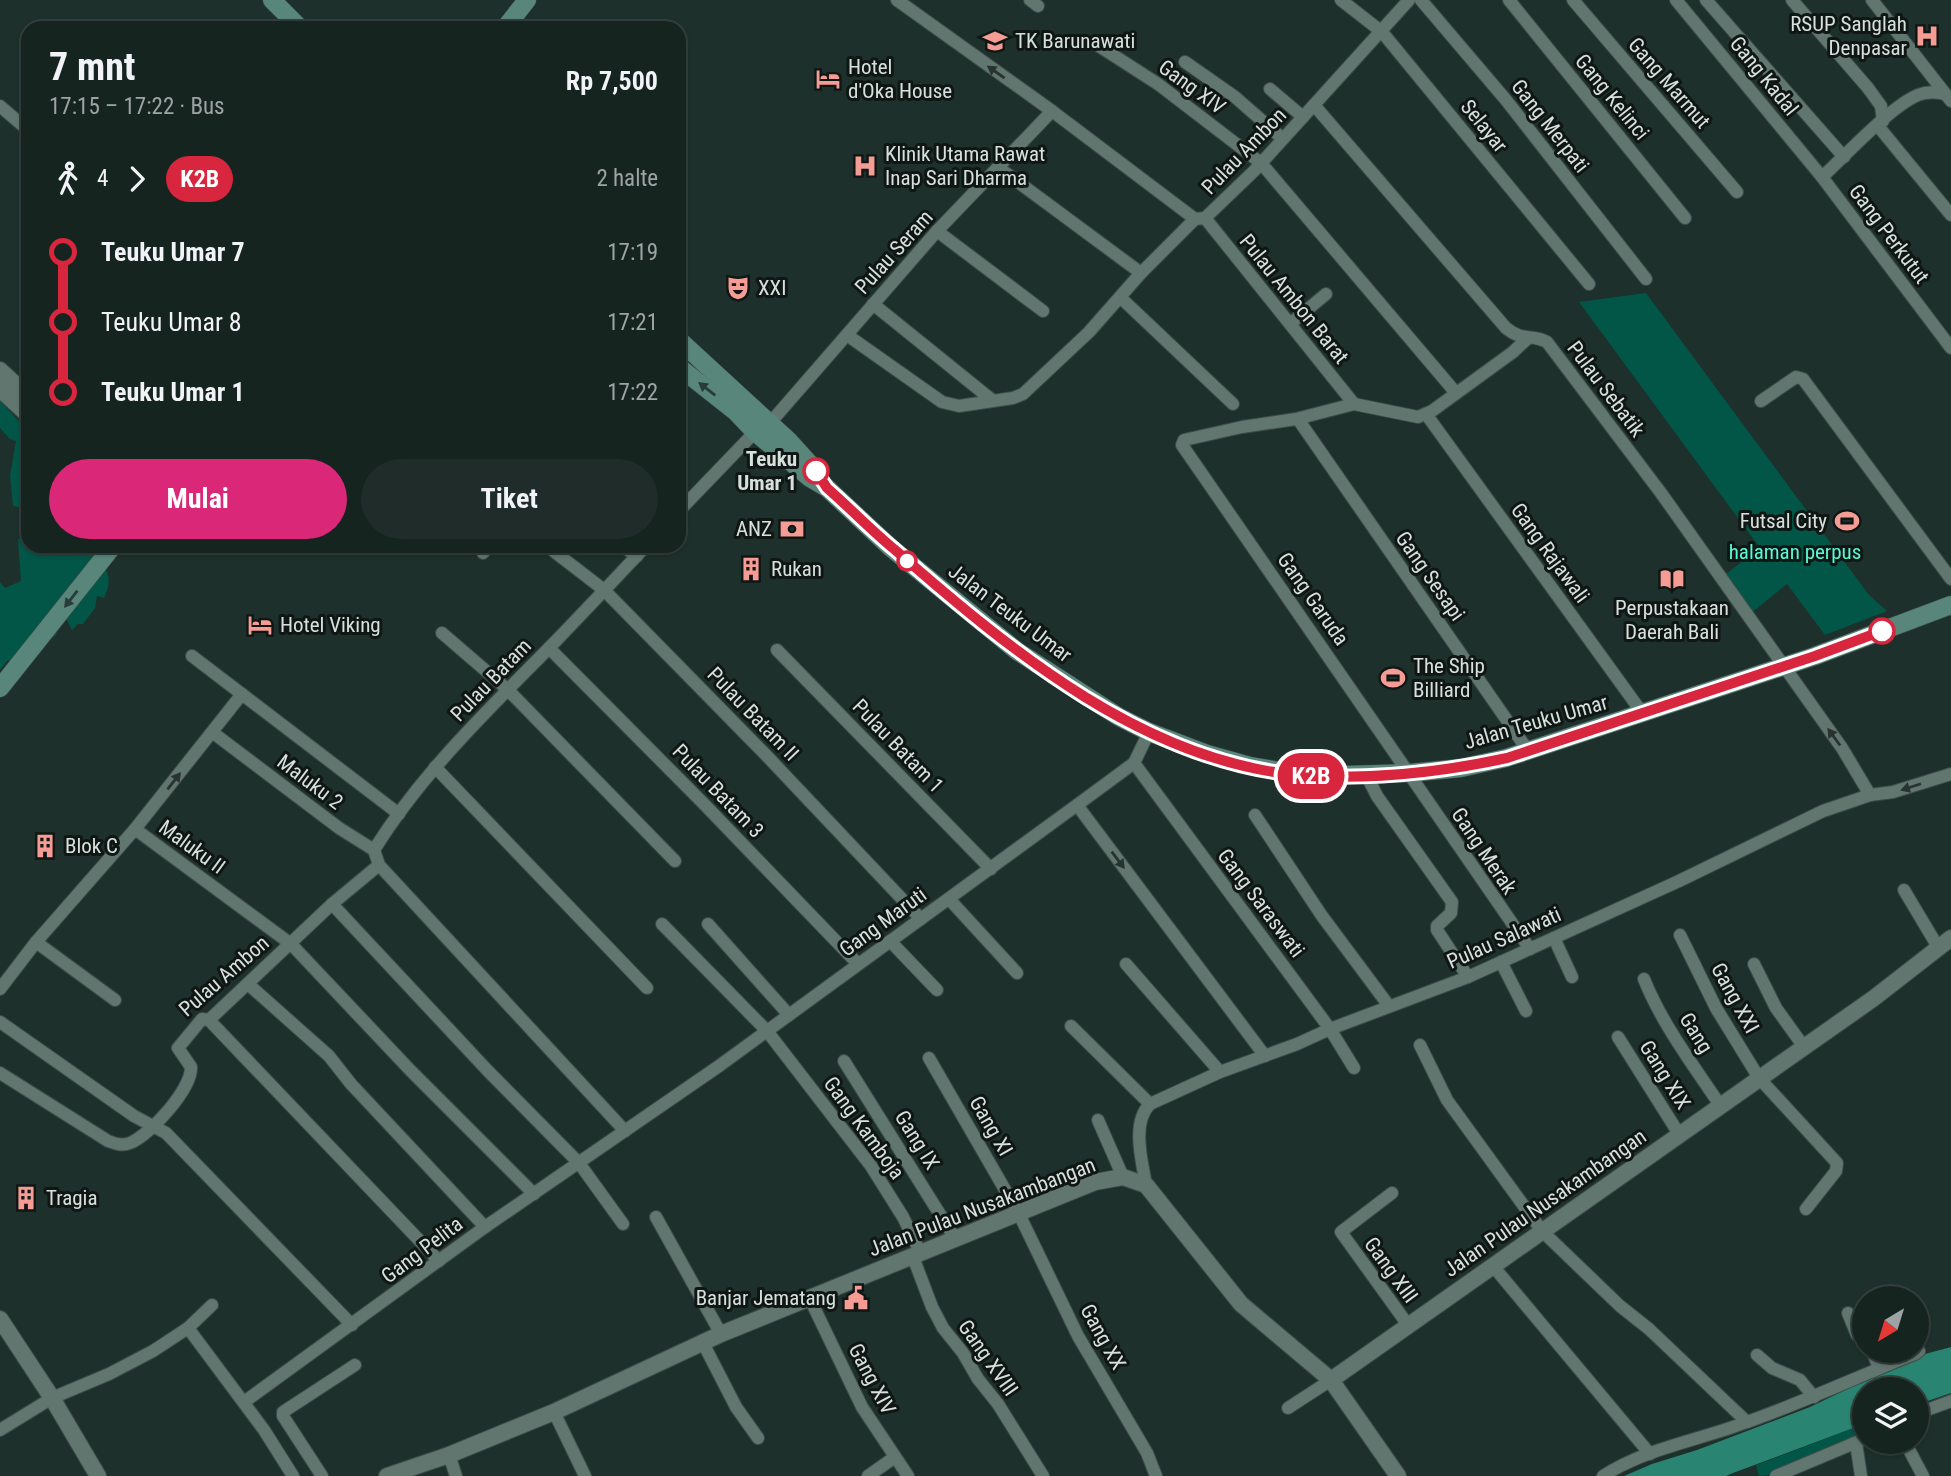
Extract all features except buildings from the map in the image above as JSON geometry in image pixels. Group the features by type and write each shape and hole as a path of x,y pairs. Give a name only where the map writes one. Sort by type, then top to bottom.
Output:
{"main road":[{"path":"272,0 293,21"},
{"path":"510,21 527,0"},
{"name":"Jalan Teuku Umar","path":"686,347 756,421"},
{"name":"Jalan Teuku Umar","path":"686,372 756,421 816,471 827,488 909,563 1017,651 1119,718 1208,754 1250,766 1310,776 1367,776 1461,768 1530,752 1815,656 1951,605"},
{"path":"0,688 107,553"}],"street":[{"name":"Pulau Ambon","path":"897,0 1200,219 1261,163 1409,0"},
{"name":"Selayar","path":"1341,0 1382,32 1589,284"},
{"name":"Gang Merpati","path":"1421,0 1506,100 1646,279"},
{"name":"Gang Kelinci","path":"1509,0 1685,218"},
{"name":"Gang Marmut","path":"1573,0 1737,192"},
{"name":"Gang Kadal","path":"1676,0 1822,177"},
{"path":"1706,0 1844,158"},
{"path":"1792,0 1868,88 1881,106 1880,124 1951,215"},
{"path":"1872,0 1948,97"},
{"name":"Gang XIV","path":"1099,46 1158,85 1261,163 1456,393"},
{"path":"1185,62 1235,97 1283,139"},
{"path":"1270,89 1303,117"},
{"path":"1822,177 1902,104 1920,94 1933,91 1948,97"},
{"name":"Pulau Sebatik","path":"1314,105 1506,328 1520,337 1547,342 1661,493 1842,748 1870,795"},
{"path":"0,106 21,124"},
{"name":"Pulau Seram","path":"756,421 847,335 937,231 1052,111"},
{"path":"999,168 1141,274"},
{"name":"Gang Perkutut","path":"1822,177 1951,348"},
{"path":"847,335 942,402 960,406 1013,398 1023,394 1089,332 1141,274 1200,219"},
{"name":"Pulau Ambon Barat","path":"1200,219 1354,404"},
{"path":"937,231 1043,311"},
{"path":"1290,324 1326,294"},
{"path":"1121,298 1233,404"},
{"path":"873,304 992,400"},
{"path":"1354,404 1418,417 1426,414 1527,339"},
{"path":"0,370 21,390"},
{"path":"1761,401 1796,377 1802,379 1951,579"},
{"path":"0,388 21,408"},
{"name":"Gang Garuda","path":"1354,404 1296,419 1184,440 1182,443 1409,773"},
{"name":"Gang Rajawali","path":"1426,414 1643,714"},
{"path":"686,503 756,421"},
{"name":"Gang Sesapi","path":"1300,422 1530,752"},
{"name":"Pulau Batam II","path":"556,553 604,590 765,754 921,919"},
{"name":"Pulau Batam","path":"374,850 435,767 639,553"},
{"path":"442,633 507,689 676,861"},
{"name":"Pulau Batam 3","path":"549,648 858,964"},
{"name":"Pulau Batam 1","path":"777,650 991,869"},
{"path":"192,656 399,814"},
{"name":"Maluku II","path":"243,694 135,829 291,944 410,1070 534,1194"},
{"name":"Maluku 2","path":"212,732 339,828 374,850"},
{"name":"Gang Maruti","path":"625,1131 767,1031 1134,763 1149,732"},
{"name":"Gang Saraswati","path":"1134,763 1330,1029 1354,1068"},
{"path":"435,767 647,988"},
{"name":"Gang Merak","path":"1409,773 1530,949"},
{"name":"Pulau Salawati","path":"1150,1104 1220,1072 1468,977 1824,811 1870,795 1893,792 1951,774"},
{"path":"1367,776 1377,796 1452,902 1451,913 1437,926 1437,930 1468,977"},
{"path":"1077,805 1265,1056"},
{"path":"1255,815 1322,916 1389,1006"},
{"path":"0,989 36,942 135,829"},
{"path":"374,850 379,865 625,1131"},
{"name":"Pulau Ambon","path":"0,1073 117,1145 131,1142 155,1126 180,1093 191,1073 191,1067 180,1051 179,1044 202,1019 209,1020 332,904 379,865"},
{"path":"1904,890 1947,943"},
{"path":"949,899 1017,973"},
{"path":"332,904 496,1080 579,1163 623,1224"},
{"path":"708,924 789,1015"},
{"name":"Gang Kamboja","path":"662,925 767,1031 871,1166 903,1217 917,1256"},
{"name":"Gang XXI","path":"1680,935 1716,1008 1759,1079 1838,1165 1807,1209"},
{"path":"1554,938 1572,977"},
{"path":"890,941 937,990"},
{"path":"36,942 114,1000"},
{"name":"Jalan Pulau Nusakambangan","path":"1331,1380 1874,998 1947,943"},
{"path":"1501,962 1526,1011"},
{"path":"1126,964 1220,1072"},
{"path":"1754,964 1776,1008 1804,1046"},
{"name":"Gang","path":"1644,979 1684,1051 1720,1105"},
{"path":"248,984 323,1050 351,1084 485,1227"},
{"path":"209,1020 439,1261"},
{"path":"0,1022 134,1116 155,1126 190,1156 352,1325"},
{"path":"1071,1026 1150,1104 1145,1109 1139,1130 1146,1185 1241,1304 1331,1380 1398,1476"},
{"name":"Gang XIX","path":"1618,1037 1679,1134"},
{"path":"1420,1045 1447,1100 1542,1231 1747,1422"},
{"name":"Gang XI","path":"929,1058 1019,1214"},
{"name":"Gang IX","path":"844,1061 956,1240"},
{"path":"1098,1121 1124,1177"},
{"name":"Gang Pelita","path":"244,1402 485,1227 625,1131"},
{"name":"Jalan Pulau Nusakambangan","path":"387,1476 449,1455 554,1412 721,1334 1095,1182 1124,1177 1146,1185"},
{"name":"Gang XIII","path":"1392,1193 1342,1230 1343,1237 1408,1325"},
{"name":"Gang XX","path":"1019,1214 1078,1336 1147,1453 1156,1476"},
{"path":"656,1217 721,1334"},
{"name":"Gang XVIII","path":"917,1256 932,1307 943,1328 963,1353 978,1380 998,1404 1043,1476"},
{"path":"1493,1266 1650,1454"},
{"name":"Gang XIV","path":"809,1297 862,1407 908,1476"},
{"path":"0,1430 52,1398 110,1374 153,1352 188,1328 212,1305"},
{"path":"1848,1313 1852,1323"},
{"path":"0,1319 52,1398 98,1476"},
{"path":"188,1328 244,1402 293,1476"},
{"path":"703,1343 736,1407 758,1438"},
{"path":"1757,1354 1772,1368 1800,1380 1814,1397"},
{"path":"1877,1363 1879,1368"},
{"path":"1603,1476 1617,1467 1650,1454 1814,1397 1892,1363"},
{"path":"322,1476 283,1412 355,1365"},
{"path":"1288,1408 1331,1380"},
{"path":"1929,1409 1951,1401"},
{"path":"554,1412 585,1476"},
{"path":"1776,1476 1852,1444"},
{"path":"1860,1454 1861,1476"},
{"path":"1911,1454 1923,1476"},
{"path":"449,1455 456,1476"},
{"path":"868,1476 895,1457"}],"green space":[{"name":"halaman perpus","path":"1646,293 1869,595 1887,611 1825,635 1787,584 1750,614 1723,576 1760,548 1579,302"},
{"path":"0,396 1,402 21,423 21,508 13,506 10,476 16,441 10,439 0,428"},
{"path":"18,539 21,539 21,553 100,553 109,581 104,598 97,596 95,608 83,624 78,624 72,630 66,618 58,623 56,635 51,639 34,638 14,663 8,660 0,670 0,582 5,588 21,581"},
{"path":"1852,1429 1852,1439 1769,1475 1759,1476 1756,1465"}],"shaded area":[{"path":"1951,1347 1951,1393 1929,1401 1929,1377 1872,1377 1902,1363 1929,1363 1929,1353"},
{"path":"1852,1387 1852,1429 1726,1476 1624,1476 1652,1464 1697,1450 1810,1407"}],"bus line":[{"name":"K2B","path":"816,471 827,488 957,604 1032,662 1119,718 1208,754 1250,766 1310,776 1409,773 1461,768 1507,758 1815,656 1882,631"}],"place":[{"name":"RSUP Sanglah Denpasar","path":"1927,36"},
{"name":"TK Barunawati","path":"995,41"},
{"name":"Hotel d'Oka House","path":"828,79"},
{"name":"Klinik Utama Rawat Inap Sari Dharma","path":"865,166"},
{"name":"XXI","path":"738,288"},
{"name":"Teuku Umar 1","path":"816,471"},
{"name":"Futsal City","path":"1847,521"},
{"name":"ANZ","path":"792,529"},
{"name":"Rukan","path":"751,569"},
{"name":"Perpustakaan Daerah Bali","path":"1672,579"},
{"name":"Hotel Viking","path":"260,625"},
{"name":"The Ship Billiard","path":"1393,678"},
{"name":"Blok C","path":"45,846"},
{"name":"Tragia","path":"26,1198"},
{"name":"Banjar Jematang","path":"856,1298"}]}
